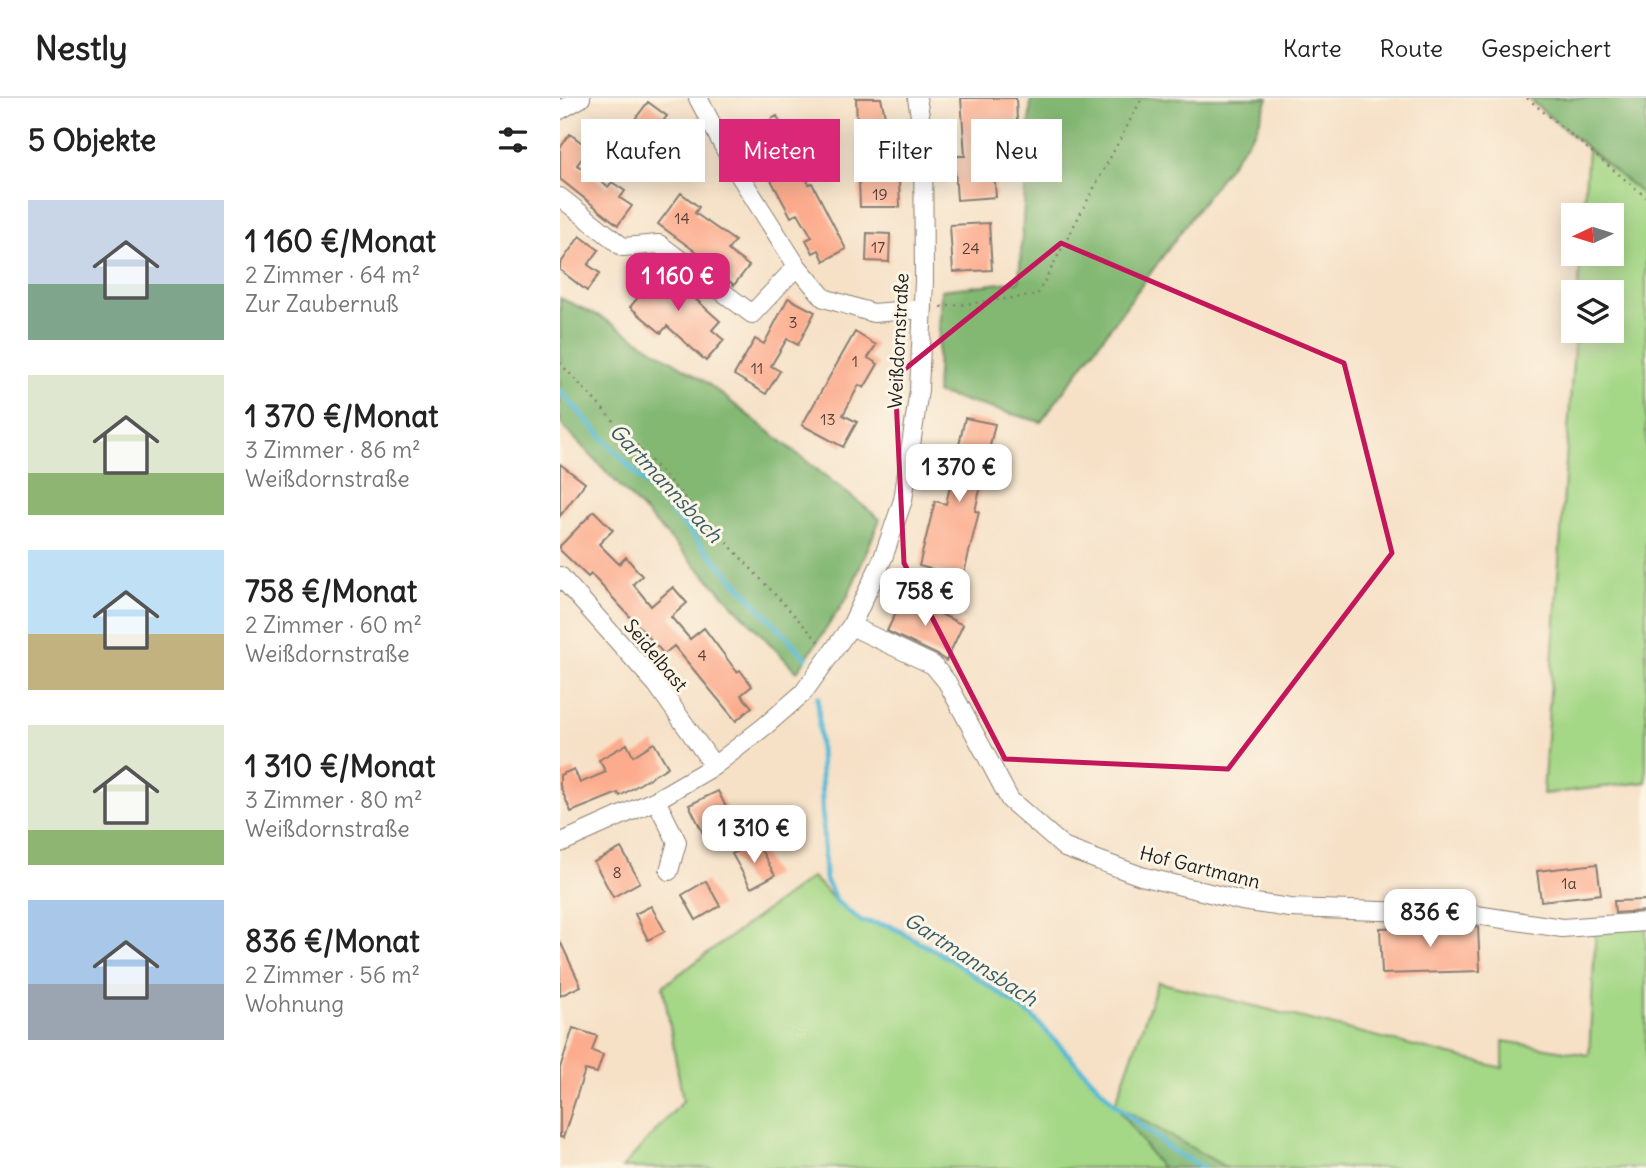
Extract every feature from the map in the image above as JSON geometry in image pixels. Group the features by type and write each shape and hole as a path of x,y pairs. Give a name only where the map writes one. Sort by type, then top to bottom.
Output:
{"street":[{"path":"560,110 581,98"},
{"path":"698,98 736,170 797,266 824,298 873,313 923,309"},
{"name":"Weißdornstraße","path":"560,843 656,800 714,766 803,693 851,626 883,558 903,500 919,390 923,309 923,134 917,98"},
{"path":"560,197 623,247 659,244 752,314 797,266"},
{"name":"Seidelbast","path":"560,576 657,685 714,766"},
{"name":"Hof Gartmann","path":"851,626 933,665 947,681 1010,800 1065,848 1141,876 1242,901 1290,908 1470,914 1562,928 1646,922"},
{"path":"656,800 677,842 669,871"}],"path":[{"path":"923,309 1037,295 1142,98"},
{"path":"1527,98 1646,197"},
{"path":"560,363 831,655"}],"highlighted area":[{"path":"1061,243 1344,363 1392,553 1228,769 1005,759 904,563 895,377"}],"green space":[{"path":"1031,98 1268,98 1257,128 1041,422 936,393 941,290 1019,281 1025,182 1062,182 1062,119 1030,119"},
{"path":"1527,98 1646,98 1646,197"},
{"path":"1588,149 1646,197 1646,782 1543,794 1574,343 1624,343 1624,280 1579,280 1580,266 1624,266 1624,203 1584,203"},
{"path":"560,298 601,317 706,382 880,519 848,596 797,672 560,423"},
{"path":"812,877 837,902 861,920 890,926 950,959 1031,1015 1115,1104 1158,982 1503,1068 1503,1041 1589,1055 1596,925 1646,922 1646,1168 1227,1168 1117,1106 1163,1168 622,1168 683,1101 663,986"},
{"path":"1115,1104 1227,1168 1163,1168"}],"building":[{"path":"856,98 881,98 886,119 857,119"},
{"path":"961,98 1016,98 1017,119 971,119 971,182 995,182 996,197 957,200 957,156 965,156"},
{"path":"648,102 667,116 665,119 635,119"},
{"path":"570,134 581,142 581,159 577,165 581,168 581,182 601,182 608,187 612,182 625,191 620,198 632,206 618,225 560,179 560,148"},
{"path":"772,182 812,183 846,249 824,261 819,250 813,253 806,240 812,237 798,213 791,217"},
{"path":"859,182 899,182 900,207 860,207"},
{"path":"681,193 699,207 695,213 735,241 728,250 749,266 734,285 697,256 699,254 658,224"},
{"path":"989,223 992,270 953,272 950,225"},
{"path":"867,233 890,234 889,262 866,261"},
{"path":"580,236 599,250 588,265 600,273 587,291 560,270 560,264"},
{"path":"664,266 684,282 681,286 720,321 712,330 724,340 706,361 667,326 661,333 630,307"},
{"path":"788,298 815,312 798,345 787,339 771,366 780,371 766,394 734,375 755,339 764,344"},
{"path":"855,332 876,345 868,358 878,364 864,388 859,385 843,415 857,422 843,447 802,425"},
{"path":"965,418 995,424 975,511 979,512 963,577 919,566 935,501 946,504"},
{"path":"560,464 585,483 560,516"},
{"path":"594,511 613,530 599,544 619,564 626,557 642,576 633,584 651,606 673,587 687,603 671,617 690,639 704,628 737,672 740,670 752,686 741,695 752,707 736,721 674,646 664,654 591,574 588,577 560,550 560,546"},
{"path":"904,596 963,625 946,661 887,631"},
{"path":"654,743 668,767 620,796 618,793 571,812 560,786 560,775 574,769 580,783 606,772 599,760 627,744 633,756"},
{"path":"718,791 734,823 705,837 689,805"},
{"path":"756,841 775,875 751,888 732,854"},
{"path":"621,848 640,882 613,897 594,862"},
{"path":"1597,864 1601,894 1541,901 1537,871"},
{"path":"706,881 720,906 696,920 682,895"},
{"path":"1646,900 1646,911 1615,913 1614,901"},
{"path":"651,906 665,931 648,940 635,914"},
{"path":"1467,925 1478,927 1480,971 1382,974 1380,928"},
{"path":"560,941 581,986 560,996"},
{"path":"573,1028 597,1036 592,1051 603,1055 597,1073 585,1070 563,1138 560,1137 560,1068"}],"waterway":[{"name":"Gartmannsbach","path":"560,391 806,658"},
{"name":"Gartmannsbach","path":"818,697 825,878 837,902 861,921 890,926 950,959 1031,1015 1115,1104 1173,1151 1203,1168"}]}
